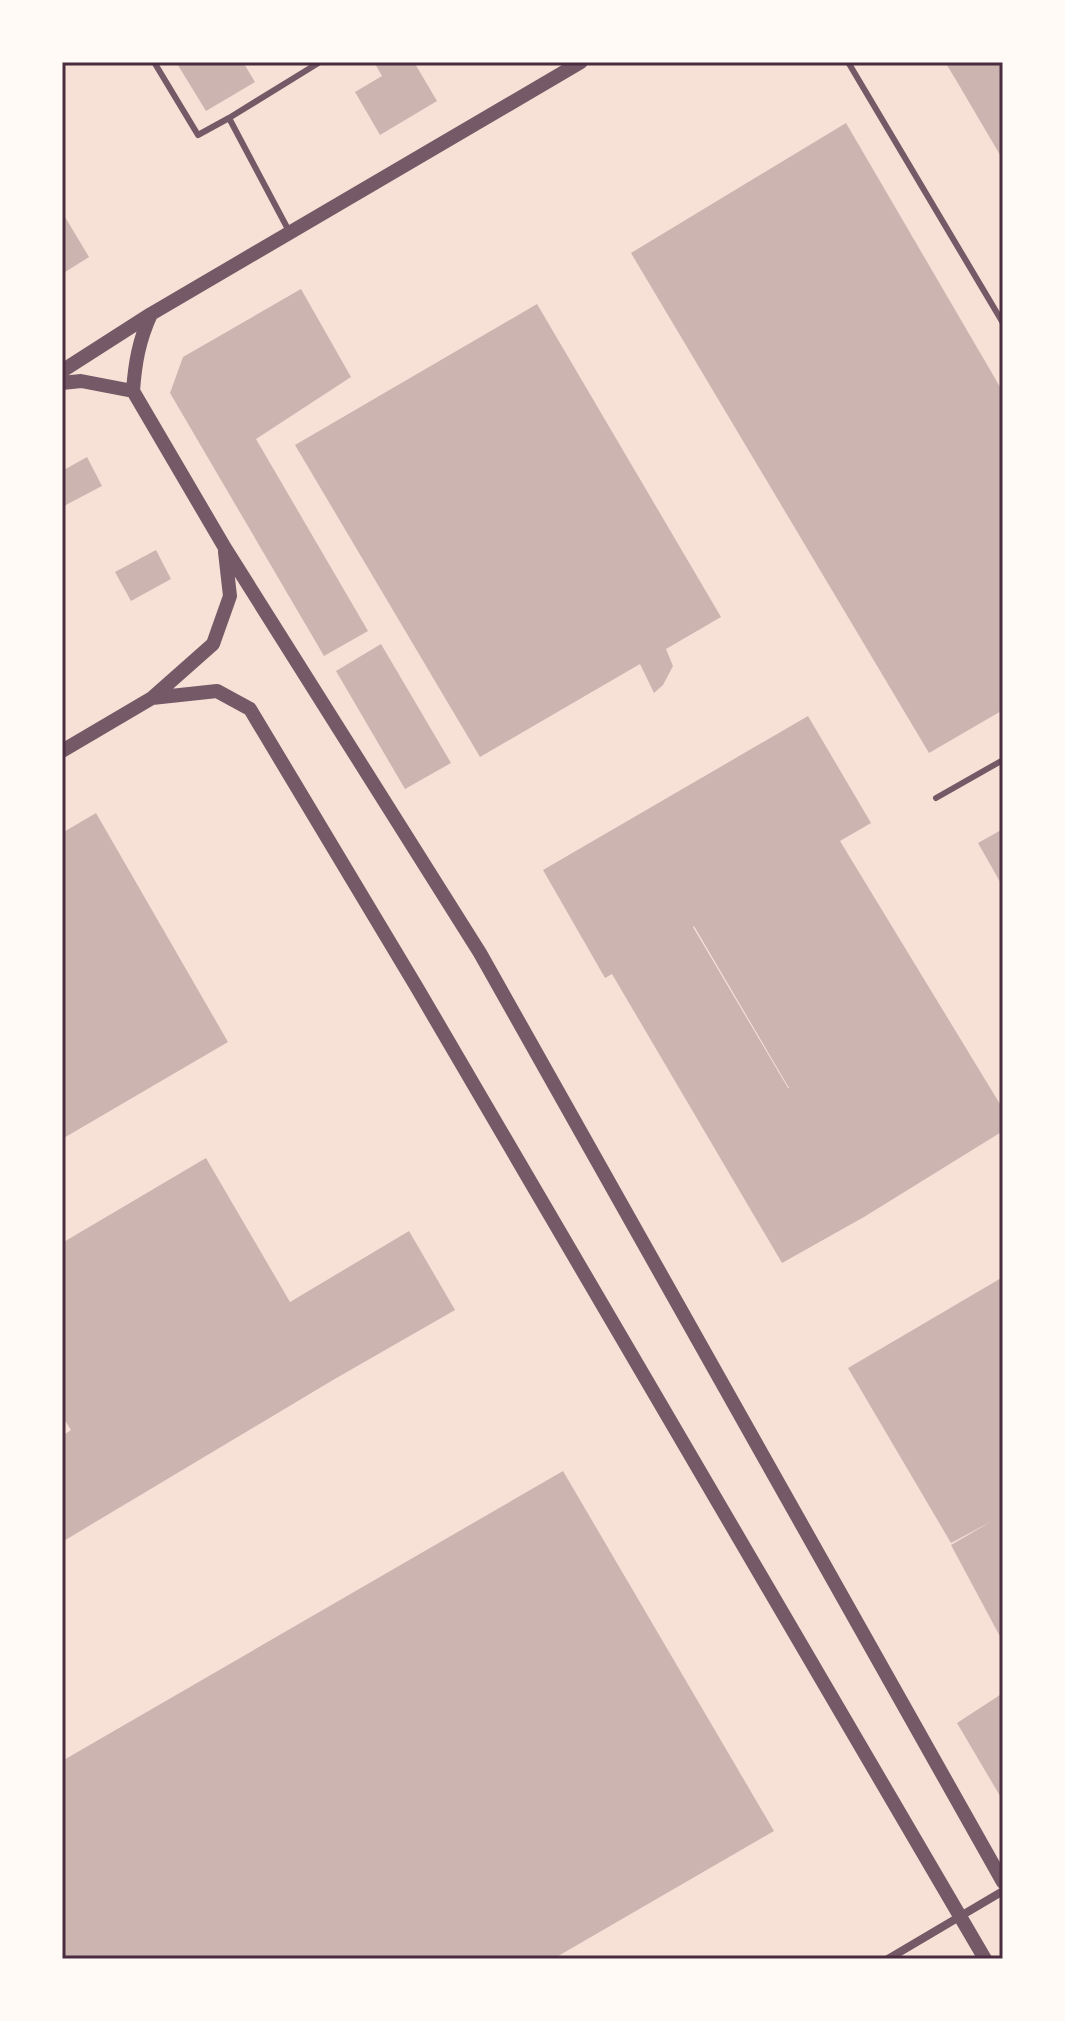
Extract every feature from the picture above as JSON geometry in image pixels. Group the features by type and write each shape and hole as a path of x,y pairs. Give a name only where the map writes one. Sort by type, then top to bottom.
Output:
{"street":[{"path":"62,371 151,314 581,62"},
{"path":"151,314 140,339 133,391 225,548 480,953 1003,1882"},
{"path":"62,383 81,381 133,391"},
{"path":"62,751 152,698 213,644 230,596 225,548"},
{"path":"152,698 217,691 250,709 416,986 985,1959"},
{"path":"888,1959 1003,1891"}],"lane":[{"path":"154,62 198,135 320,62"},
{"path":"848,62 1003,323"},
{"path":"229,118 290,233"},
{"path":"936,798 1003,760"}],"building":[{"path":"176,62 243,62 255,82 206,111"},
{"path":"374,62 414,62 437,101 380,135 355,92 382,76"},
{"path":"945,62 1003,62 1003,160 956,80"},
{"path":"846,123 1003,392 1003,710 929,753 631,253"},
{"path":"62,212 89,257 62,274"},
{"path":"301,289 351,377 256,439 368,631 324,656 170,393 183,357"},
{"path":"537,304 721,617 666,649 673,666 663,685 654,693 640,664 480,757 295,445"},
{"path":"87,457 102,486 62,507 62,471"},
{"path":"156,550 171,579 131,601 115,572"},
{"path":"381,644 451,763 405,789 336,671"},
{"path":"808,716 871,823 840,841 1003,1109 1003,1131 864,1217 782,1263 612,974 605,978 543,870","holes":["694,926 789,1088 693,927"]},
{"path":"96,813 228,1042 62,1139 62,833"},
{"path":"1003,829 1003,887 978,843"},
{"path":"206,1158 290,1302 409,1231 455,1310 62,1542 62,1436 71,1430 62,1416 62,1243"},
{"path":"1003,1277 1003,1642 951,1545 992,1521 951,1543 848,1368"},
{"path":"563,1471 774,1831 553,1959 62,1959 62,1761"},
{"path":"1003,1693 1003,1801 957,1723"}]}
